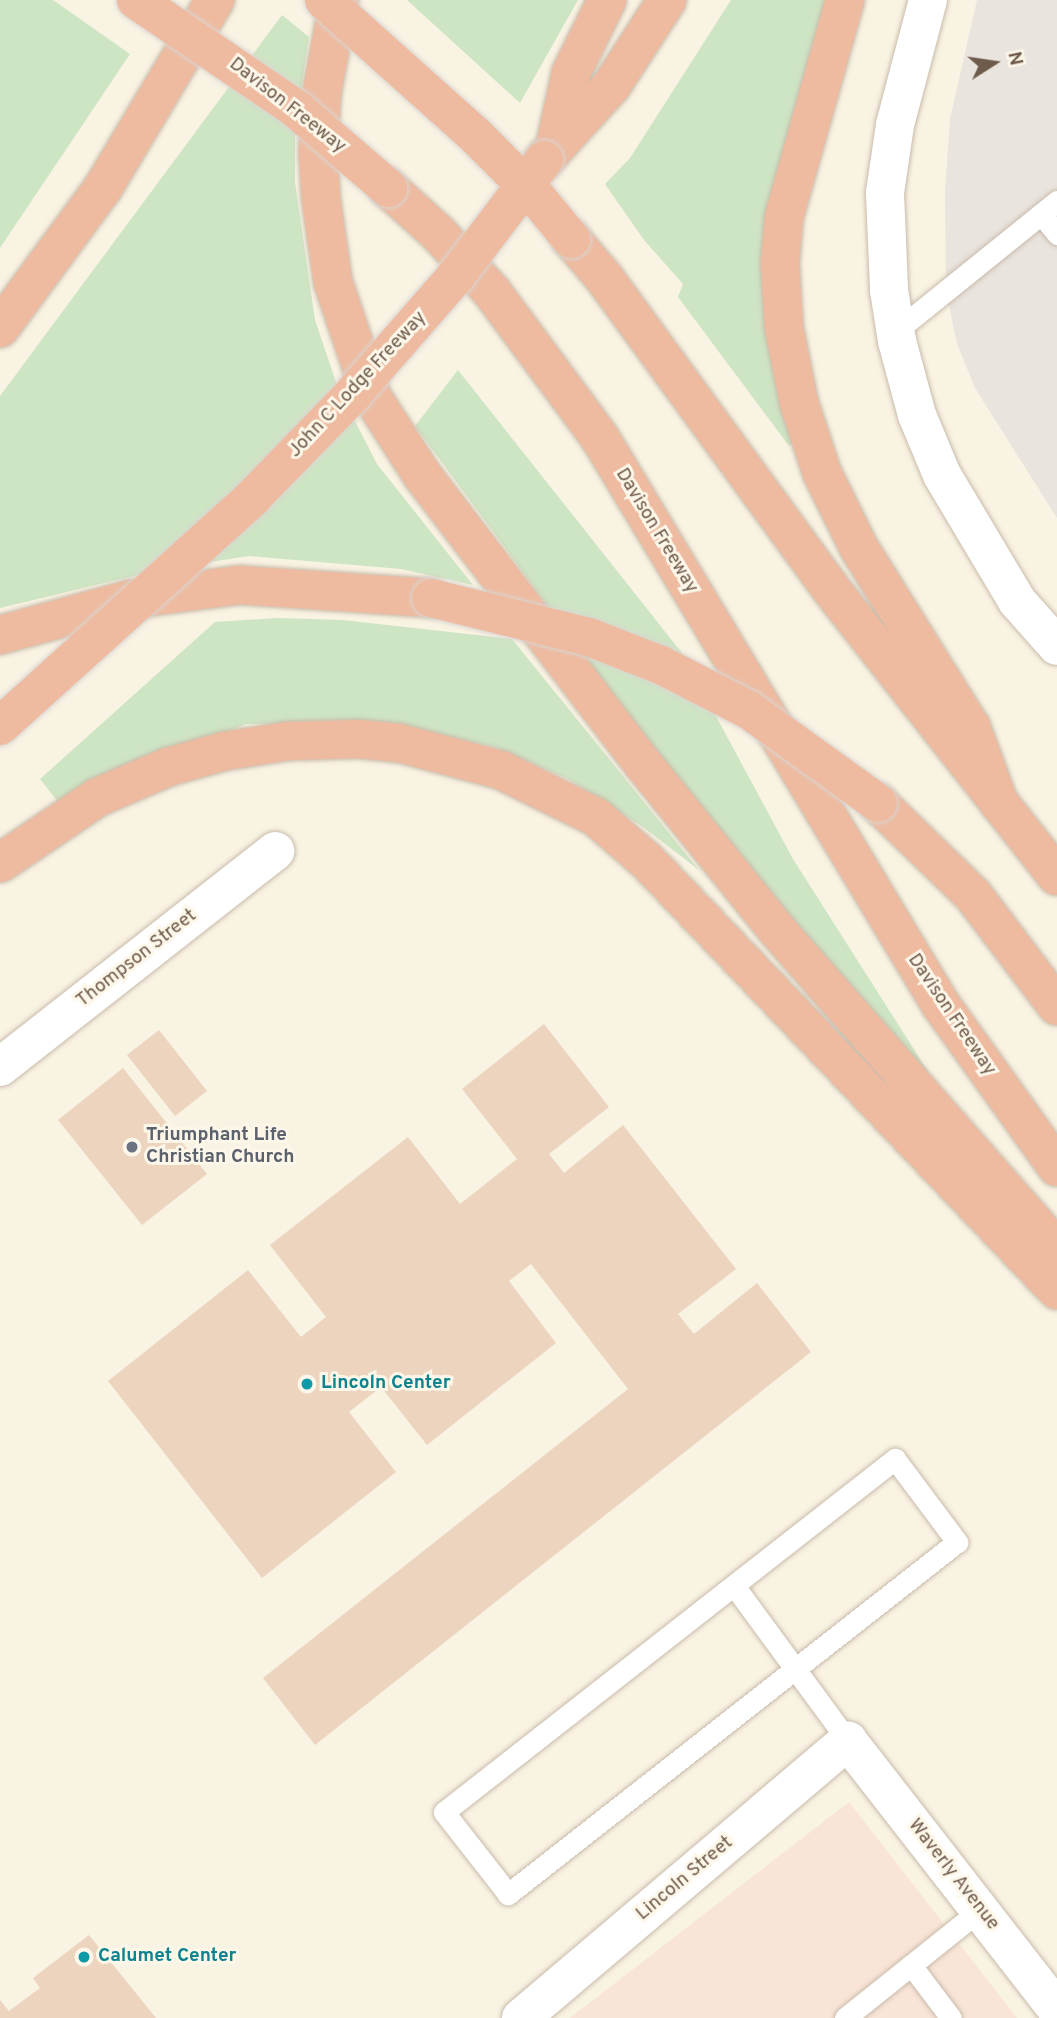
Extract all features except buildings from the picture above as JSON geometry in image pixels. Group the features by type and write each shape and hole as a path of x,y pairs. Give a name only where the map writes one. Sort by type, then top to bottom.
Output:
{"highway":[{"name":"Davison Freeway","path":"136,0 295,108 438,233 492,292 600,438 941,1005 1057,1167"},
{"path":"0,328 103,188 215,0"},
{"path":"324,0 477,137 533,193 605,279 831,589 1057,876"},
{"path":"339,0 322,92 318,151 321,199 332,282 372,397 422,475 669,796 804,961 1057,1249"},
{"path":"550,151 571,73 607,0"},
{"name":"John C Lodge Freeway","path":"0,726 252,498 353,394 456,276 550,151 612,85 667,0"},
{"path":"845,0 784,217 780,263 784,328 799,403 822,473 859,548 971,727 999,803"},
{"path":"0,635 132,599 240,585 431,598 589,637 661,665 749,710 878,803 973,895 1057,1006"},
{"path":"0,863 98,797 168,767 225,751 288,741 359,739 399,743 501,771 596,817 648,862 1057,1290"}],"street":[{"path":"928,0 895,125 885,193 889,290 897,336 917,415 942,475 1017,601 1057,646"},
{"name":"Thompson Street","path":"0,1067 275,851"},
{"name":"Waverly Avenue","path":"848,1741 1057,2009"},
{"name":"Lincoln Street","path":"521,2018 848,1741"}],"lane":[{"path":"897,336 1049,207 1057,234"},
{"path":"895,1459 957,1542 797,1671 508,1894 444,1812 735,1587 895,1459"},
{"path":"735,1587 848,1741"},
{"path":"845,2018 979,1910"},
{"path":"911,1965 951,2018"}],"shaded area":[{"path":"977,0 1057,0 1057,518 975,388 957,344 946,291 945,192 950,119"},
{"path":"849,1802 1017,2018 570,2018"}],"green space":[{"path":"0,0 53,0 130,54 0,248"},
{"path":"407,0 578,0 520,103"},
{"path":"731,0 831,0 781,173 798,441 789,446 678,297 683,284 644,240 605,184 630,158"},
{"path":"282,15 309,37 295,130 295,182 315,320 338,388 377,464 473,585 401,569 249,556 154,571 0,608 0,396"},
{"path":"458,370 682,653 793,859 929,1073 921,1081 658,755 415,426"},
{"path":"277,618 343,620 512,639 699,870 643,827 570,780 495,747 385,723 246,724 58,802 40,779 215,622"}],"place":[{"name":"Triumphant Life Christian Church","path":"132,1147"},
{"name":"Lincoln Center","path":"307,1384"},
{"name":"Calumet Center","path":"84,1957"}]}
